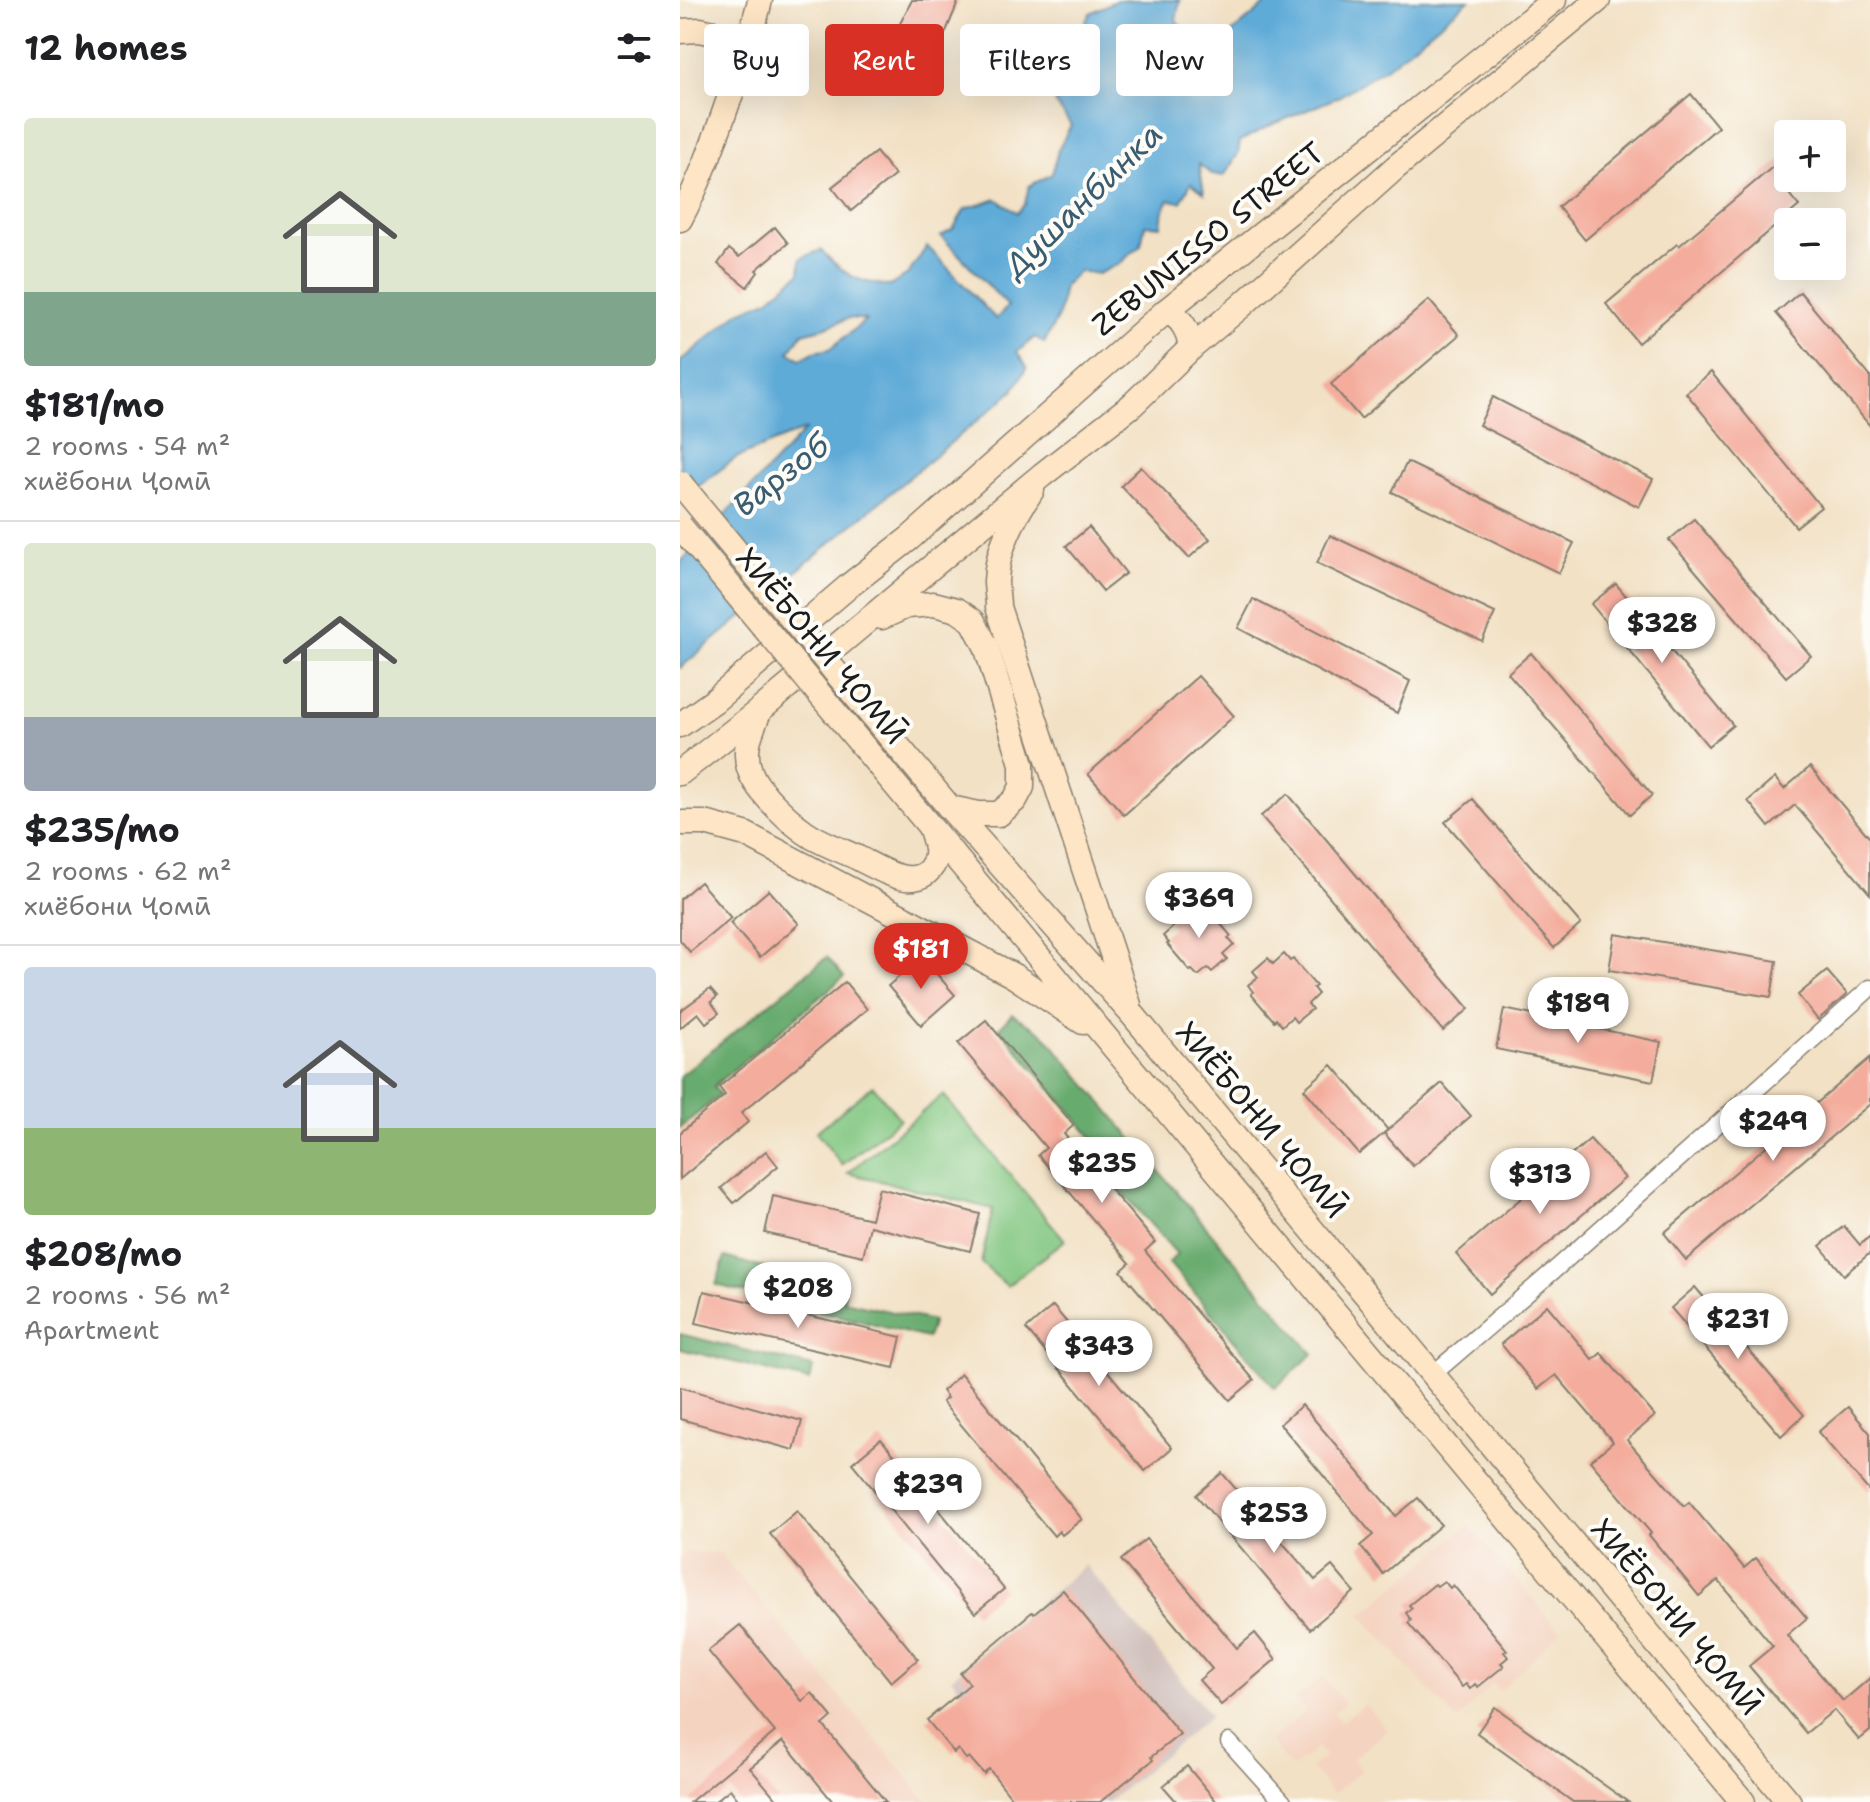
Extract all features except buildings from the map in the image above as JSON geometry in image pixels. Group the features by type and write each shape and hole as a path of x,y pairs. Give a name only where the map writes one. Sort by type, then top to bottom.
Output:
{"main road":[{"path":"754,24 760,0"},
{"name":"ZEBUNISSO STREET","path":"680,725 714,701 910,538 1166,311 1554,0"},
{"path":"680,773 1042,475 1132,405 1191,348 1396,167 1598,0"},
{"path":"680,31 704,31"},
{"path":"680,219 691,199 730,96"},
{"path":"1166,311 1184,323 1191,348"},
{"path":"1042,475 1021,506 1001,550 996,581 998,607 1132,1014"},
{"name":"ХИЁБОНИ ҶОМӢ","path":"680,483 950,808 1132,1014 1789,1802"},
{"name":"ХИЁБОНИ ҶОМӢ","path":"680,526 1743,1802"},
{"path":"863,624 907,606 934,604 957,610 973,621 986,646 1022,764 1022,787 1015,800 999,814 979,814 950,808"},
{"path":"760,710 747,743 751,775 783,814 812,837 892,875 913,879 926,874 936,862 937,850 930,827"},
{"path":"680,823 705,823 745,834 1014,976 1105,1037"},
{"path":"1611,1642 1637,1620"},
{"path":"1661,1702 1687,1681"}],"street":[{"path":"1432,1375 1559,1266 1870,988"},
{"path":"1229,1742 1283,1802"}],"shaded area":[{"path":"1469,1525 1560,1631 1500,1691 1493,1683 1457,1721 1361,1615"},
{"path":"686,1552 720,1553 928,1802 680,1802 680,1557"},
{"path":"1085,1565 1211,1716 1108,1802 1055,1802 951,1678"},
{"path":"1323,1677 1345,1703 1333,1713 1341,1722 1364,1704 1387,1730 1352,1759 1361,1770 1333,1794 1311,1768 1325,1756 1318,1747 1292,1768 1269,1741 1306,1711 1296,1699"}],"green space":[{"path":"827,957 844,977 714,1086 720,1095 680,1128 680,1076"},
{"path":"1012,1014 1044,1034 1313,1354 1275,1388 1169,1263 1177,1254 1086,1151 1096,1142 999,1028"},
{"path":"873,1086 900,1119 842,1165 816,1132"},
{"path":"943,1095 1065,1240 1007,1286 981,1263 993,1209 848,1173"},
{"path":"725,1257 845,1292 844,1301 933,1321 927,1338 716,1285"},
{"path":"680,1334 813,1367 810,1381 680,1349"}],"water":[{"path":"1117,0 1180,0 1176,20 1179,24 1116,24 1116,96 1233,96 1233,32 1271,0 1469,0 1390,65 1338,97 1240,141 1238,154 1224,176 1212,174 1199,164 1204,193 1191,183 1181,202 1169,200 1163,210 1161,226 1145,225 1141,245 1119,264 1098,274 1079,271 1064,286 1058,317 1044,343 1035,337 1017,352 1027,367 1013,391 680,668 680,563 806,429 736,458 680,500 680,362 739,312 768,300 800,273 801,258 821,250 851,276 890,286 909,273 927,246 996,319 1008,306 941,236 953,229 965,209 997,199 1017,213 1025,204 1029,186 1052,174 1058,150 1071,125 1055,102 1063,96 1100,96 1100,24 1084,24 1090,13","holes":["849,318 866,320 830,349 801,359 789,352 803,333"]}],"water label":[{"name":"Душанбинка","path":"1083,200"},
{"name":"Варзоб","path":"781,475"}]}
